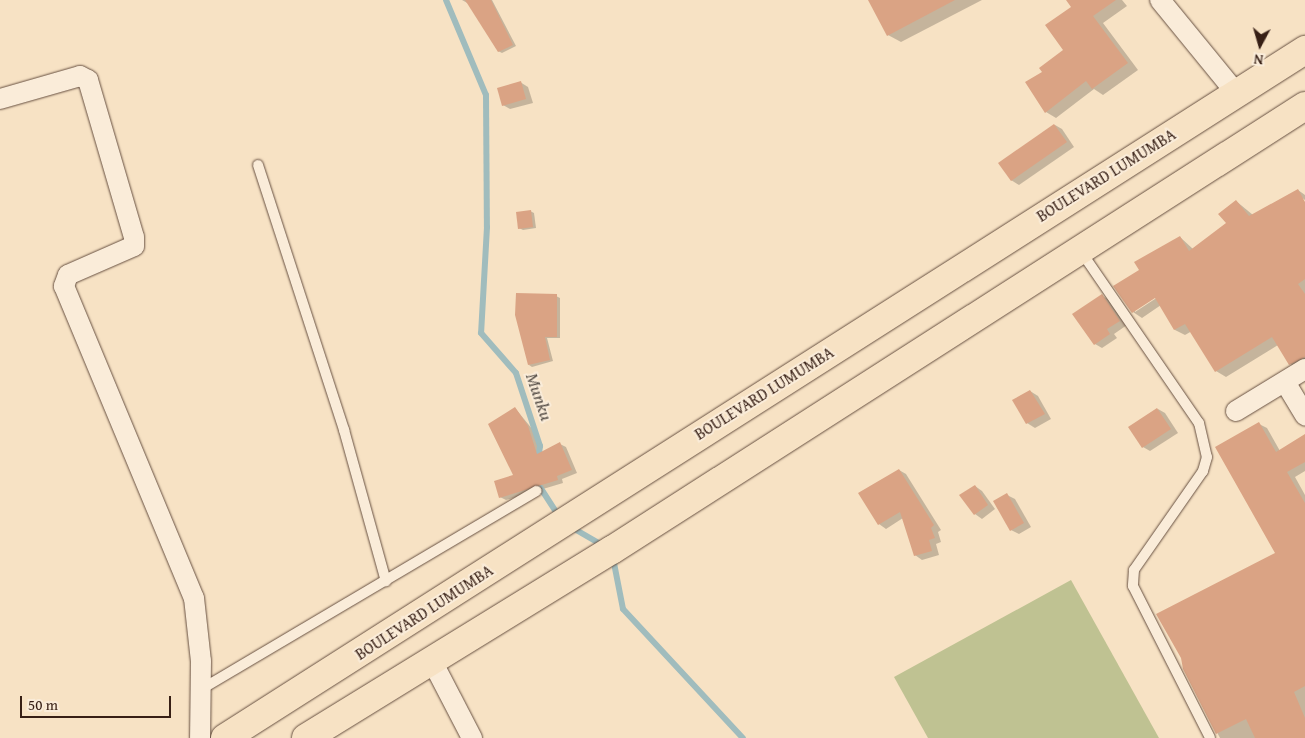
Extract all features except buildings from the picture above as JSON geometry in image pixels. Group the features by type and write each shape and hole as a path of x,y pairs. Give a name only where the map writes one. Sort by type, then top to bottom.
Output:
{"highway":[{"name":"BOULEVARD LUMUMBA","path":"225,738 1236,92 1305,50"},
{"path":"306,738 431,659 612,550 1305,106"}],"street":[{"path":"1160,0 1236,92"},
{"path":"0,99 80,76 88,80 134,237 134,246 68,275 64,286 194,598 200,690 200,738"},
{"path":"1236,411 1305,369"},
{"path":"1285,382 1305,415"},
{"path":"431,659 472,738"}],"lane":[{"path":"258,165 344,430 386,581"},
{"path":"1079,250 1199,423 1207,457 1203,471 1134,570 1133,586 1210,738"},
{"path":"200,690 537,492"}],"green space":[{"path":"1071,580 1159,738 928,738 894,677"}],"waterway":[{"name":"Munku","path":"446,0 486,95 487,227 481,333 516,373 540,446 538,461"},
{"name":"Munku","path":"538,484 560,518"},
{"name":"Munku","path":"571,527 604,546"},
{"name":"Munku","path":"613,558 623,609 743,738"}]}
